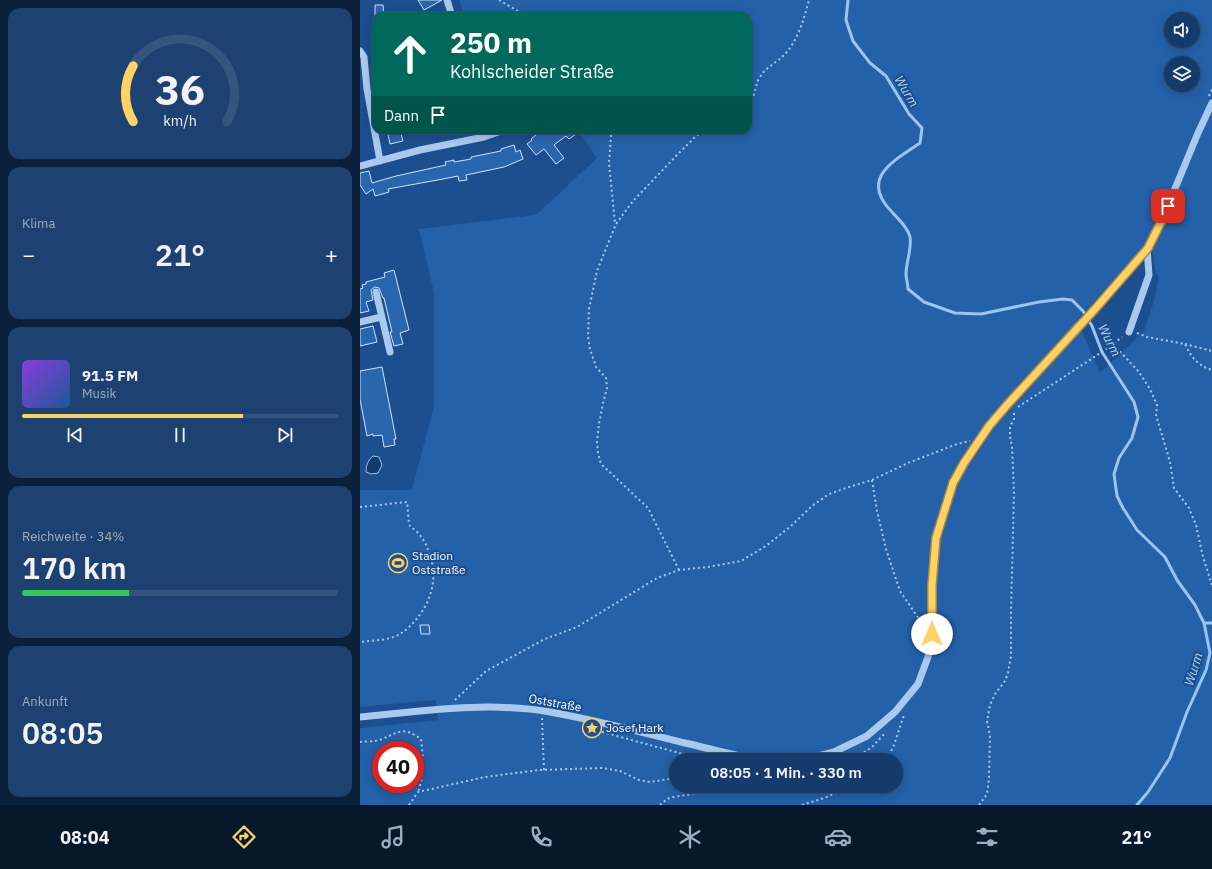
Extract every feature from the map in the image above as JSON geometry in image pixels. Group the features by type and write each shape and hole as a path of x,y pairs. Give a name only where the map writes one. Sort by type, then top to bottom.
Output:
{"street":[{"path":"447,0 451,12"},
{"path":"360,52 364,57 367,89 372,117"},
{"path":"830,753 851,745 868,736 895,712 918,684 928,657 932,634 932,585 936,538 953,483 964,463 989,426 1148,248 1162,220 1212,103"},
{"path":"375,134 380,161"},
{"path":"360,166 479,134"},
{"path":"1129,332 1149,275 1148,248"},
{"path":"376,292 390,352"},
{"path":"360,322 381,317"},
{"name":"Oststraße","path":"360,717 446,708 498,707 548,712 646,733 724,753"}],"path":[{"path":"499,0 519,12"},
{"path":"752,100 754,98 760,77 770,66 784,56 793,43 810,0"},
{"path":"611,134 609,163 616,224"},
{"path":"679,570 648,508 618,478 601,464 597,442 599,424 607,388 606,378 596,367 590,349 588,336 589,309 597,271 616,224 633,201 677,155 700,134"},
{"path":"978,805 987,794 989,779 990,735 987,721 990,705 995,694 1005,681 1011,656 1014,493 1010,427 1014,419 1014,410 1108,348 1129,332 1137,332 1147,337 1212,351"},
{"path":"1113,344 1139,372 1150,389 1156,405 1156,415 1170,462 1174,488 1189,508 1196,525 1203,557 1212,585"},
{"path":"1185,344 1191,357 1206,369 1212,370"},
{"path":"446,708 486,671 545,639 577,627 657,578 679,570 708,567 741,560 766,546 792,526 812,506 829,494 872,480 908,463 969,440"},
{"path":"872,480 877,511 886,549 900,591 923,626 932,634"},
{"path":"360,507 407,502 410,524 428,548 434,573 433,587 428,603 420,615 408,628 392,638 360,642"},
{"path":"890,753 905,712"},
{"path":"537,716 542,717 544,770"},
{"path":"360,742 381,740 403,731 411,732 420,738 420,741"},
{"path":"597,731 679,753"},
{"path":"424,791 485,777 544,770 602,768 620,771 639,780 650,782 669,779"},
{"path":"409,805 417,793"},
{"path":"660,805 668,799 694,793"},
{"path":"802,805 836,793"}],"shaded area":[{"path":"459,0 1212,0 1212,805 360,805 360,728 438,720 436,700 360,707 360,490 412,490 434,406 434,293 419,229 536,215 597,158 581,134 752,134 752,12 464,12","holes":["1148,242 1153,251 1156,273 1159,277 1154,301 1144,331 1100,373 1077,320"]},
{"path":"373,456 379,457 382,465 378,473 371,474 366,472 366,470 369,461"}],"building":[{"path":"418,0 442,0 424,10"},
{"path":"375,5 383,5 384,12 375,12"},
{"path":"388,134 401,134 403,141 390,144"},
{"path":"537,134 576,134 569,139 566,136 554,145 564,158 556,164 544,149 536,155 527,144 532,140 531,139"},
{"path":"514,145 516,152 520,150 523,159 504,167 466,175 467,180 459,181 458,176 388,189 389,192 375,196 373,189 366,194 360,185 360,173 369,171 372,183 446,165 445,162 471,159 471,157 501,151 501,149"},
{"path":"394,270 409,330 400,333 403,344 394,346 384,298 379,288 375,287 371,290 373,300 366,302 369,311 360,313 360,289 363,288 362,285 366,284 366,282 385,277 384,273"},
{"path":"373,326 377,342 360,346 360,329"},
{"path":"382,367 396,439 394,439 395,445 384,447 382,435 373,436 373,434 367,436 360,399 360,371"},
{"path":"420,625 429,625 430,634 421,634"}],"waterway":[{"name":"Wurm","path":"848,0 846,20 853,41 870,63 886,76 909,114 922,128 920,143 891,164 879,180 879,190 883,200 909,233 910,246 906,274 908,289 924,302 955,313 981,314 1039,302 1063,299 1072,300 1083,311 1092,326 1102,352 1134,402 1138,417 1132,438 1119,458 1114,474 1117,496 1137,530 1165,557 1177,580 1195,605 1204,623 1210,653 1206,670 1187,712 1170,758 1148,792 1137,805"},
{"name":"Wurm","path":"1204,623 1212,623"}],"place":[{"name":"Stadion Oststraße","path":"398,563"},
{"name":"Josef Hark","path":"592,728"}],"route":[{"path":"932,634 932,585 936,538 953,483 964,463 989,426 1148,248 1168,206"}]}
